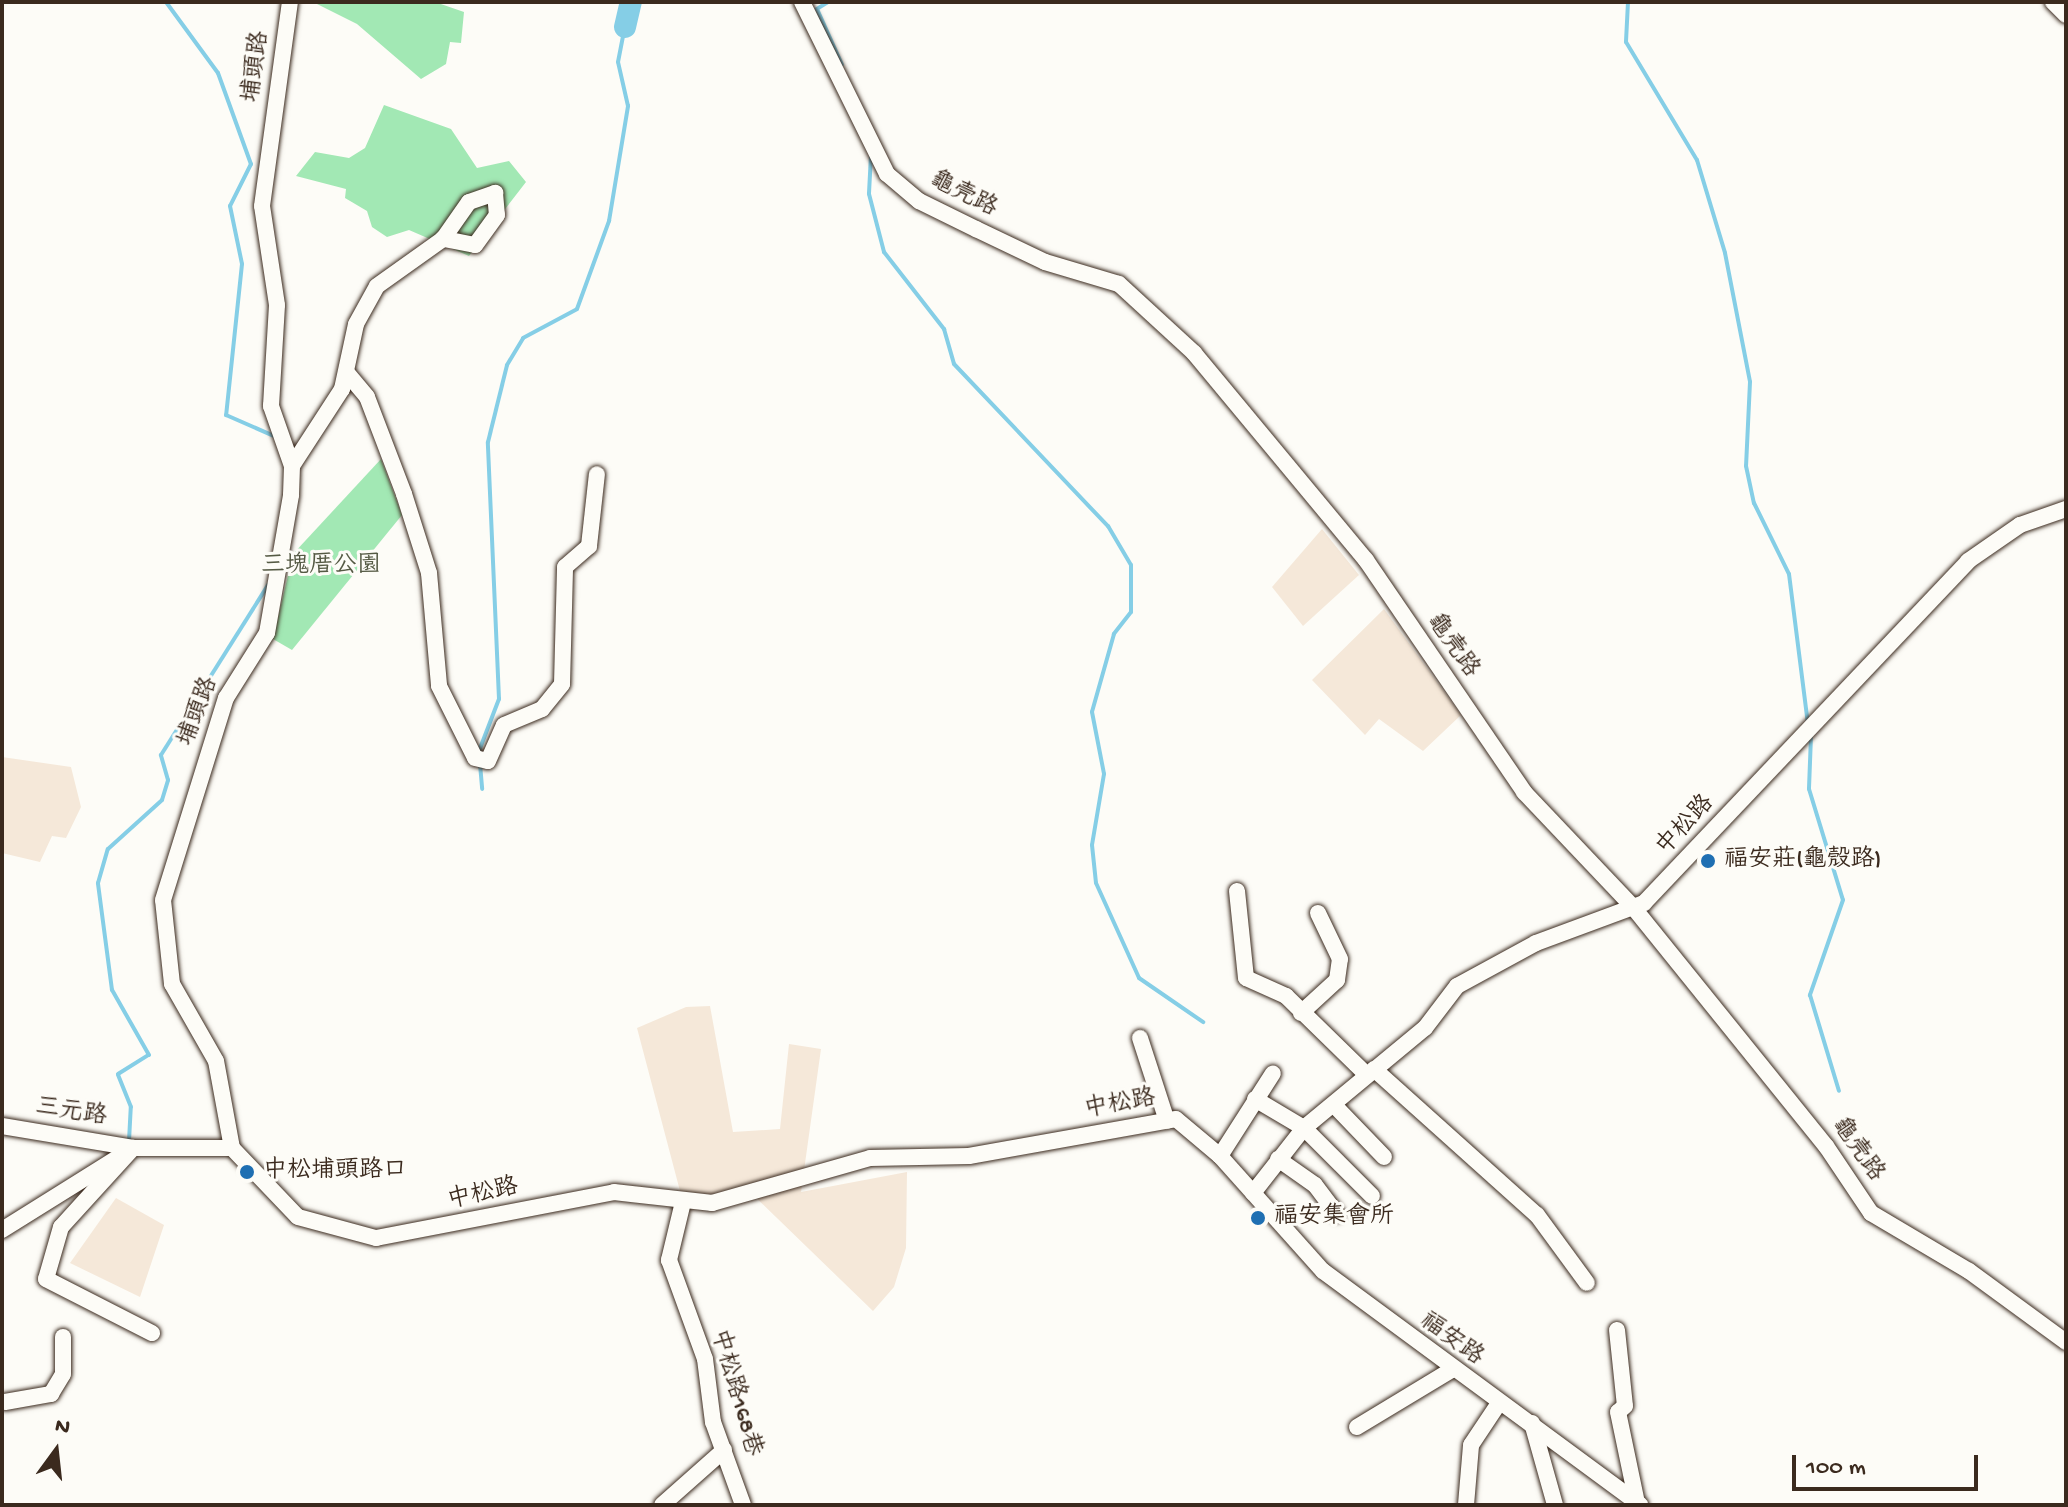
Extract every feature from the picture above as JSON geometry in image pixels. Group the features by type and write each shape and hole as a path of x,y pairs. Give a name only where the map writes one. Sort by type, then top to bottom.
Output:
{"street":[{"name":"埔頭路","path":"232,1148 216,1061 172,984 163,900 226,698 267,633 292,466 271,406 277,305 262,206 290,2"},
{"name":"龜壳路","path":"802,2 887,174 919,201 990,236 1119,284 1194,353 1366,560 1524,792 1633,907 1826,1146 1871,1213 1969,1271 2066,1342"},
{"path":"2053,2 2066,15"},
{"path":"292,466 347,373 356,324 377,286 443,239"},
{"path":"347,373 367,397 404,494 429,573 439,686 475,758 488,761 504,725 542,709 562,684 565,567 589,546 597,474"},
{"name":"中松路","path":"232,1148 298,1217 376,1238 614,1192 683,1202 742,1198 870,1158 969,1156 1167,1121 1187,1124 1253,1193 1304,1128 1425,1028 1457,986 1536,943 1633,907 1667,882 1968,561 2020,525 2066,509"},
{"path":"1237,891 1246,978 1286,996 1301,1013 1537,1215 1587,1283"},
{"path":"1301,1013 1337,980 1340,959 1318,913"},
{"path":"1140,1038 1167,1121"},
{"path":"1220,1156 1273,1073"},
{"path":"1255,1099 1304,1128 1372,1196"},
{"path":"1334,1105 1384,1157"},
{"name":"三元路","path":"2,1126 133,1148"},
{"path":"2,1230 133,1148 232,1148"},
{"path":"133,1148 61,1227 46,1279 152,1333"},
{"path":"1278,1159 1315,1185 1337,1214"},
{"name":"福安路","path":"1253,1193 1323,1271 1450,1371 1532,1423 1638,1504"},
{"name":"中松路168巷","path":"683,1202 669,1260 705,1359 724,1450 743,1505"},
{"path":"1617,1330 1625,1406 1618,1412 1638,1504"},
{"path":"2,1385 4,1403 51,1394 63,1374 63,1337"},
{"path":"1357,1427 1450,1371"},
{"path":"1466,1505 1471,1445 1499,1403"},
{"path":"1532,1423 1555,1505"},
{"path":"662,1505 724,1450"}],"shaded area":[{"path":"1322,529 1359,575 1303,626 1272,587"},
{"path":"1384,609 1461,715 1423,751 1379,719 1365,735 1312,680"},
{"path":"2,757 71,767 81,807 66,838 52,836 40,862 2,853"},
{"path":"710,1006 733,1132 780,1129 789,1044 821,1049 801,1192 907,1172 906,1248 894,1287 873,1311 746,1188 724,1196 680,1191 637,1028 686,1007"},
{"path":"116,1198 164,1225 140,1297 70,1263"}],"green space":[{"path":"435,2 464,12 461,43 450,42 446,64 421,79 357,24 317,4"},
{"path":"384,105 451,129 477,168 509,161 526,182 469,256 409,230 387,237 372,227 367,211 345,198 346,189 296,176 315,152 349,158 365,148"},
{"name":"三塊厝公園","path":"381,459 402,515 292,650 273,639 293,554"}],"waterway":[{"path":"166,2 218,73 251,164 230,206 242,264 226,415 274,436"},
{"path":"625,27 631,2"},
{"path":"828,2 817,9 842,65"},
{"path":"1628,2 1626,42 1697,160 1725,253 1750,382 1746,466 1754,503 1789,574 1808,724"},
{"path":"479,751 499,699 488,442 507,365 523,338 577,309 609,221 628,106 618,62 625,27"},
{"path":"871,155 869,194 884,252 944,329 954,364 1108,526 1131,565 1131,612 1114,634 1092,712 1104,774 1092,845 1096,883 1139,978 1203,1022"},
{"path":"129,1141 131,1107 118,1074 149,1055 112,990 98,883 108,849 162,800 168,780 161,755 268,585"},
{"path":"1811,736 1809,789 1843,900 1810,995 1839,1091"},
{"path":"480,764 482,789"}],"place":[{"name":"福安莊(龜殼路)","path":"1708,861"},
{"name":"中松埔頭路口","path":"247,1172"},
{"name":"福安集會所","path":"1258,1218"}]}
